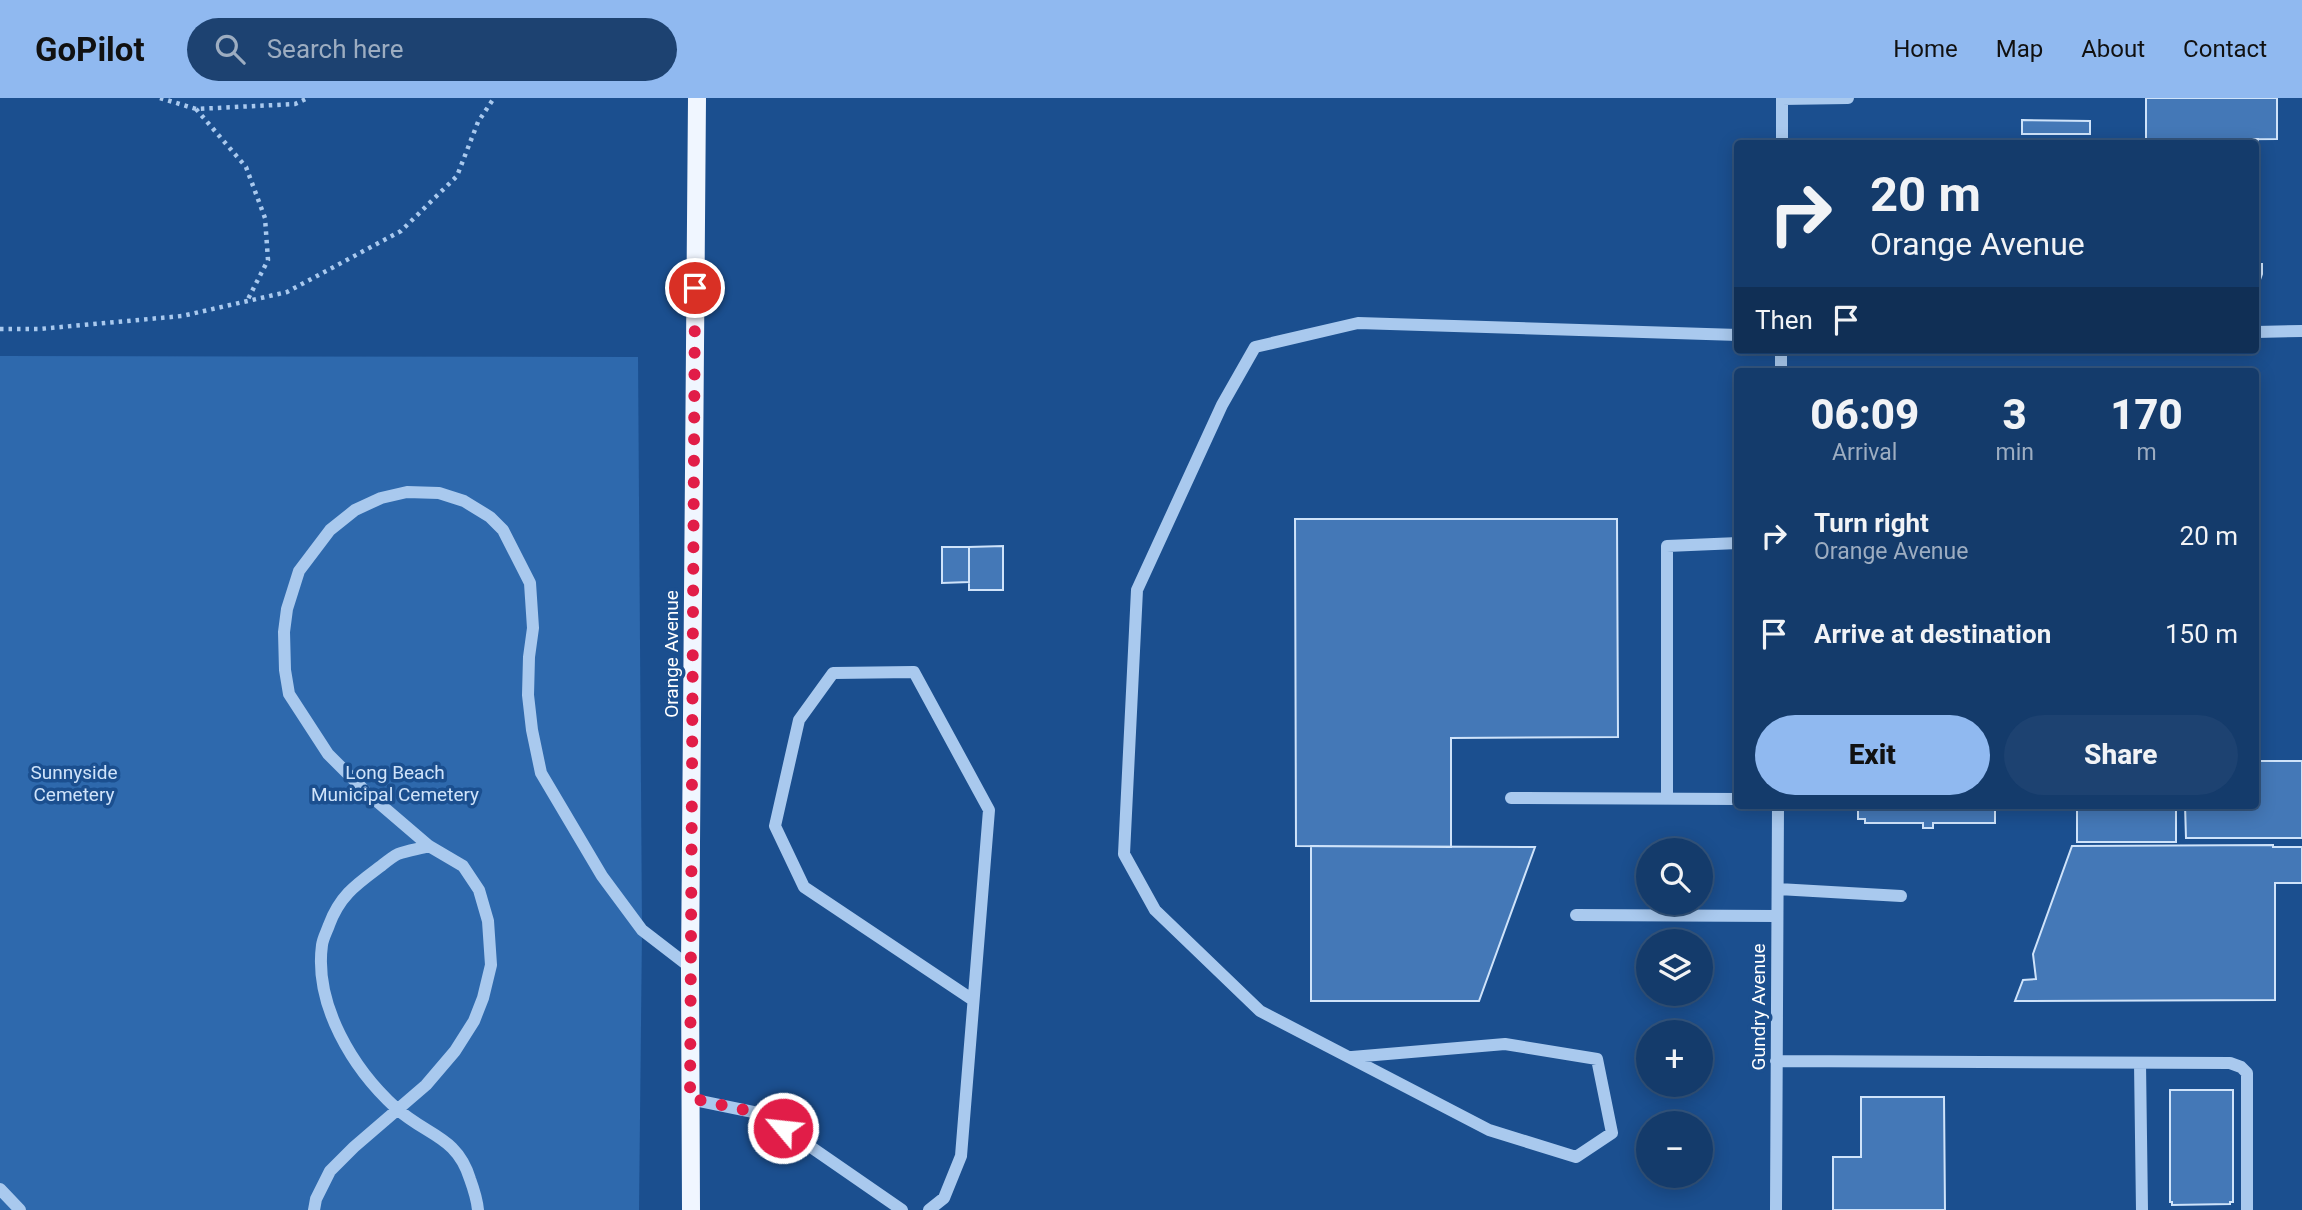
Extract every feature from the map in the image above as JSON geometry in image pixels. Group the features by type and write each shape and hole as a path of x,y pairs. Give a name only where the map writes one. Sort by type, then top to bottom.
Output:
{"main road":[{"name":"Orange Avenue","path":"691,1210 690,967 697,98"}],"street":[{"path":"1782,140 1783,99 1848,98"},
{"path":"1352,1058 1505,1044 1597,1059 1612,1133 1576,1157 1489,1130 1260,1011 1155,910 1124,855 1137,590 1222,405 1255,347 1357,323 1734,335"},
{"path":"2259,332 2302,331"},
{"path":"314,1210 316,1199 330,1171 426,1085 455,1052 474,1021 491,965 488,921 480,890 463,866 429,846 366,792 328,754 289,694 284,632 287,609 299,571 330,530 355,510 380,498 407,492 439,493 464,501 490,517 503,530 530,583 533,628 528,695 541,773 602,876 642,930 690,967"},
{"path":"1667,799 1667,546 1734,543"},
{"path":"929,1210 944,1198 961,1156 989,810 914,672 833,673 799,720 775,826 804,887 973,1000"},
{"path":"1511,799 1734,799"},
{"name":"Gundry Avenue","path":"1776,1210 1779,809"},
{"path":"429,846 397,855 351,888 333,914 322,944 323,979 329,1007 342,1041 376,1088 397,1109 448,1143 462,1157 478,1210"},
{"path":"1778,889 1901,895"},
{"path":"1576,915 1777,916"},
{"path":"1776,1061 2230,1063 2241,1067 2247,1073 2248,1210"},
{"path":"2140,1063 2142,1210"},
{"path":"690,1098 763,1114 902,1210"},
{"path":"0,1189 20,1210"}],"path":[{"path":"160,98 196,109 295,104 308,98"},
{"path":"0,329 39,329 182,316 287,292 401,231 457,176 478,122 494,98"},
{"path":"196,109 246,167 265,218 268,260 247,301"}],"green space":[{"name":"Long Beach Municipal Cemetery","path":"0,356 638,357 642,930 639,1210 0,1210"}],"building":[{"path":"2146,98 2277,98 2277,139 2146,140"},
{"path":"2022,120 2090,121 2090,134 2022,134"},
{"path":"2195,139 2258,139 2258,140"},
{"path":"2259,264 2262,264 2259,282"},
{"path":"1295,519 1617,519 1618,737 1451,738 1451,847 1296,846"},
{"path":"1003,546 1003,590 969,590 969,547"},
{"path":"942,547 969,547 969,582 942,583"},
{"path":"2259,761 2302,761 2302,838 2186,838 2185,809 2259,809"},
{"path":"1858,809 1995,809 1995,823 1933,823 1933,828 1923,828 1923,823 1865,823 1865,819 1858,819"},
{"path":"2077,809 2176,809 2176,842 2077,842"},
{"path":"1311,846 1535,847 1479,1001 1311,1001"},
{"path":"2072,846 2302,847 2302,883 2275,883 2275,1000 2015,1001 2023,980 2036,979 2033,954"},
{"path":"2170,1090 2233,1090 2233,1202 2230,1204 2172,1205 2170,1202"},
{"path":"1861,1097 1944,1097 1945,1210 1833,1210 1833,1157 1861,1157"}],"route":[{"path":"695,288 690,1098 763,1114 783,1128"}],"park label":[{"name":"Sunnyside Cemetery","path":"74,783"}]}
